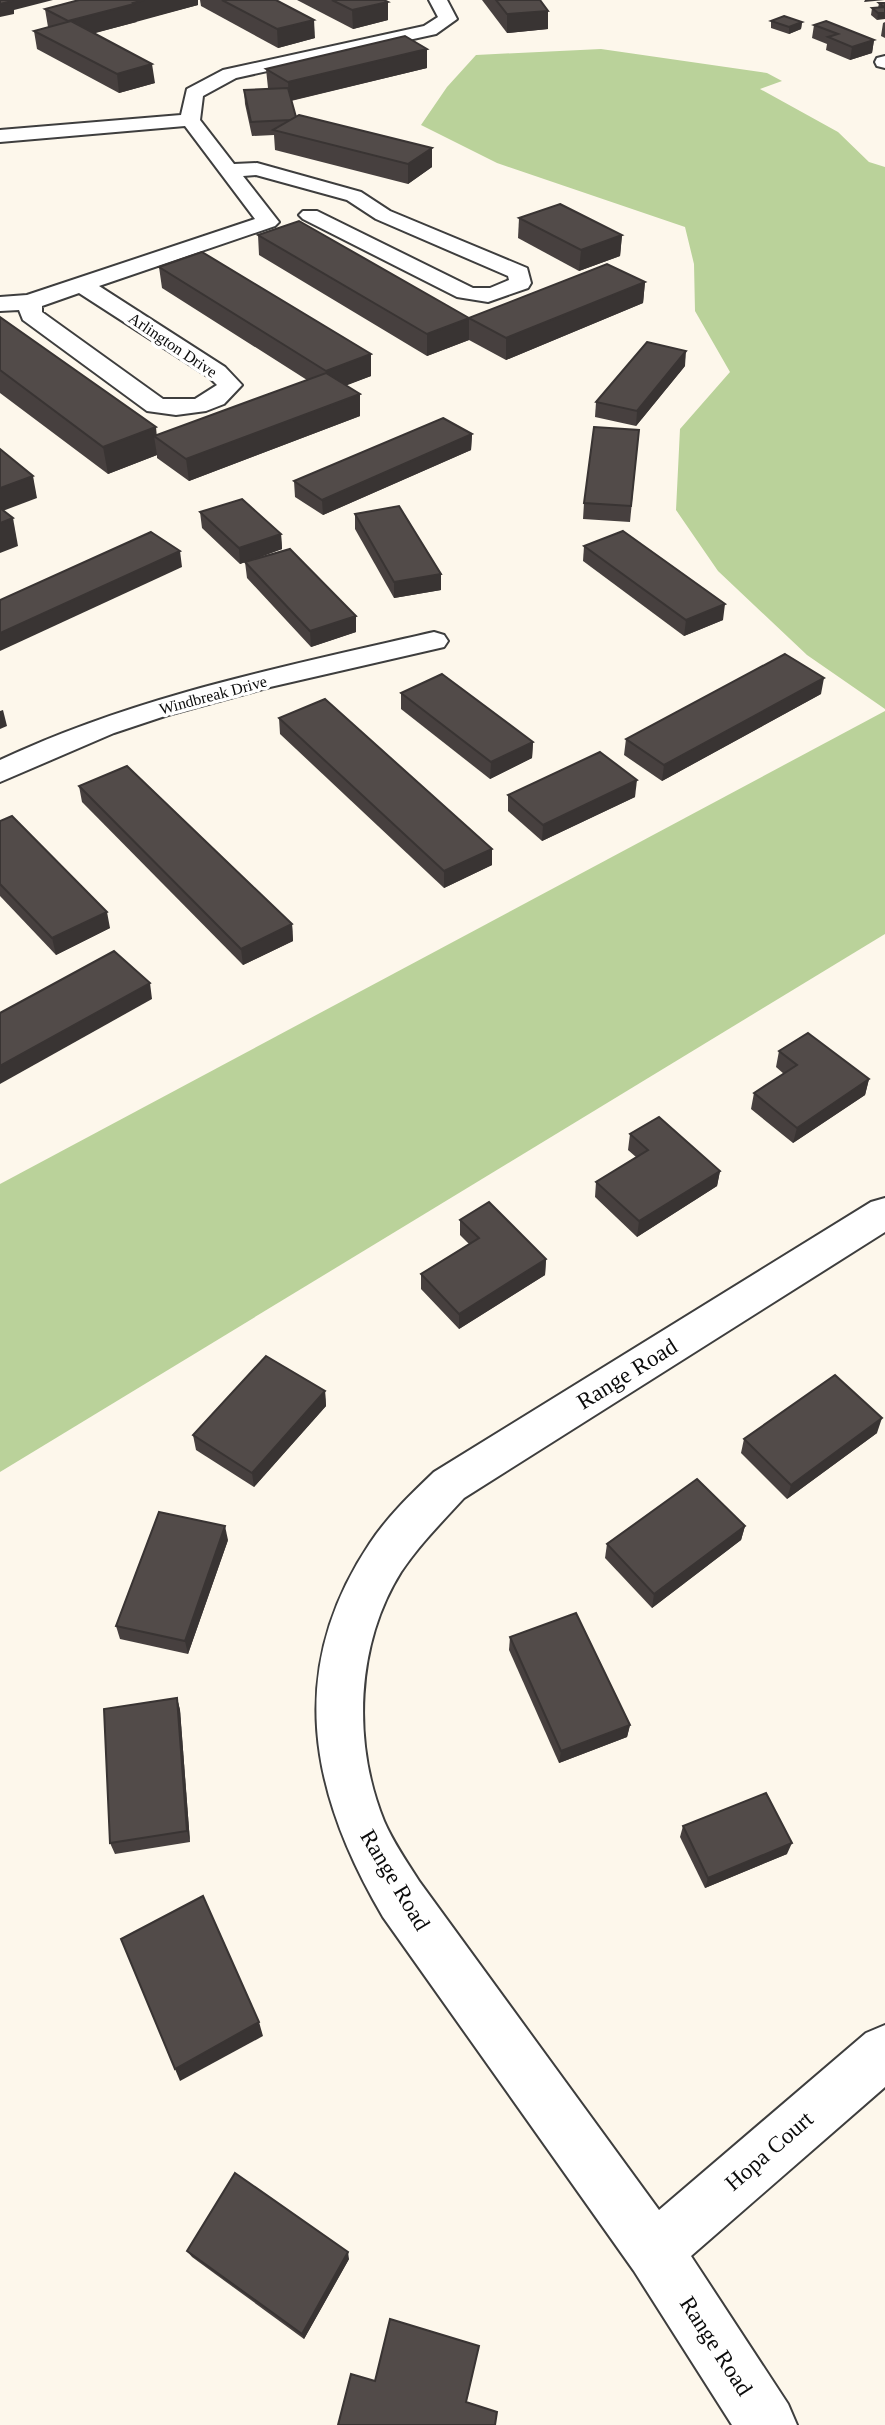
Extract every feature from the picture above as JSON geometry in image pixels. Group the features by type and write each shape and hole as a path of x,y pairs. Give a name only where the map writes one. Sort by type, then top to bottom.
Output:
{"street":[{"path":"268,222 190,120 194,93 230,74 430,30 448,19 438,0"},
{"path":"0,136 190,120"},
{"path":"228,170 257,169 354,196 383,215 519,273 520,283 497,295 477,297 455,289 310,215"},
{"path":"0,304 30,302 268,222 310,215 354,196"},
{"name":"Arlington Drive","path":"30,302 31,315 156,405 175,409 200,405 223,396 230,385 217,372 82,285"},
{"name":"Windbreak Drive","path":"0,772 126,719 203,695 434,641"},
{"name":"Range Road","path":"767,2425 653,2251 401,1899 367,1838 357,1814 342,1749 340,1697 348,1640 373,1577 398,1538 449,1485 885,1213"},
{"name":"Hopa Court","path":"653,2251 885,2052"}],"green space":[{"path":"601,49 767,73 782,81 760,89 838,132 869,162 885,167 885,709 807,655 718,571 676,510 680,429 730,372 695,311 694,264 685,227 497,163 421,125 447,87 476,55"},
{"path":"885,711 885,934 0,1472 0,1184"}],"building":[{"path":"79,0 144,0 68,21 45,9"},
{"path":"222,0 276,0 314,20 277,29"},
{"path":"332,0 384,0 388,2 352,10"},
{"path":"496,0 540,0 548,11 507,14"},
{"path":"879,3 885,3 885,13 878,13 872,8 884,7"},
{"path":"784,16 802,22 789,27 771,21"},
{"path":"71,21 152,64 117,74 34,31"},
{"path":"826,21 874,40 852,47 828,37 838,34 814,25"},
{"path":"405,36 427,49 288,82 266,69"},
{"path":"288,88 296,117 291,120 251,122 244,90"},
{"path":"299,115 432,148 408,164 273,130"},
{"path":"560,204 622,235 581,250 519,218"},
{"path":"299,221 469,318 427,334 258,235"},
{"path":"202,252 371,354 326,371 159,267"},
{"path":"607,264 645,282 506,338 469,318"},
{"path":"0,317 156,427 103,447 0,370"},
{"path":"647,342 686,351 637,411 596,402"},
{"path":"326,373 360,394 186,459 154,436"},
{"path":"443,418 472,434 322,500 294,481"},
{"path":"594,427 639,430 631,506 584,503"},
{"path":"0,449 33,476 0,488"},
{"path":"242,499 281,534 239,548 200,512"},
{"path":"399,506 441,574 394,582 355,514"},
{"path":"0,508 13,518 0,523"},
{"path":"623,531 725,604 686,620 584,546"},
{"path":"151,532 180,551 0,633 0,600"},
{"path":"290,549 356,616 310,631 245,562"},
{"path":"785,654 824,678 664,765 626,739"},
{"path":"442,674 533,742 491,762 401,693"},
{"path":"325,699 492,849 444,871 279,718"},
{"path":"600,752 637,780 543,825 508,795"},
{"path":"127,766 292,924 241,949 79,786"},
{"path":"12,816 107,912 52,938 0,884 0,821"},
{"path":"114,951 150,983 0,1066 0,1013"},
{"path":"808,1033 869,1079 797,1128 754,1093 797,1065 779,1051"},
{"path":"659,1117 720,1171 639,1221 596,1182 648,1150 630,1134"},
{"path":"489,1202 546,1259 459,1314 421,1274 479,1238 460,1220"},
{"path":"266,1356 325,1391 252,1473 193,1435"},
{"path":"835,1375 882,1418 791,1485 744,1439"},
{"path":"697,1479 745,1526 654,1594 607,1544"},
{"path":"159,1512 225,1526 185,1641 116,1626"},
{"path":"576,1613 630,1725 561,1751 510,1637"},
{"path":"177,1698 187,1831 110,1843 104,1709"},
{"path":"766,1793 792,1843 708,1878 683,1826"},
{"path":"203,1896 259,2022 175,2069 121,1939"},
{"path":"235,2173 348,2252 302,2334 187,2251"},
{"path":"390,2319 479,2346 466,2402 497,2412 495,2425 338,2425 351,2374 375,2381"}]}
